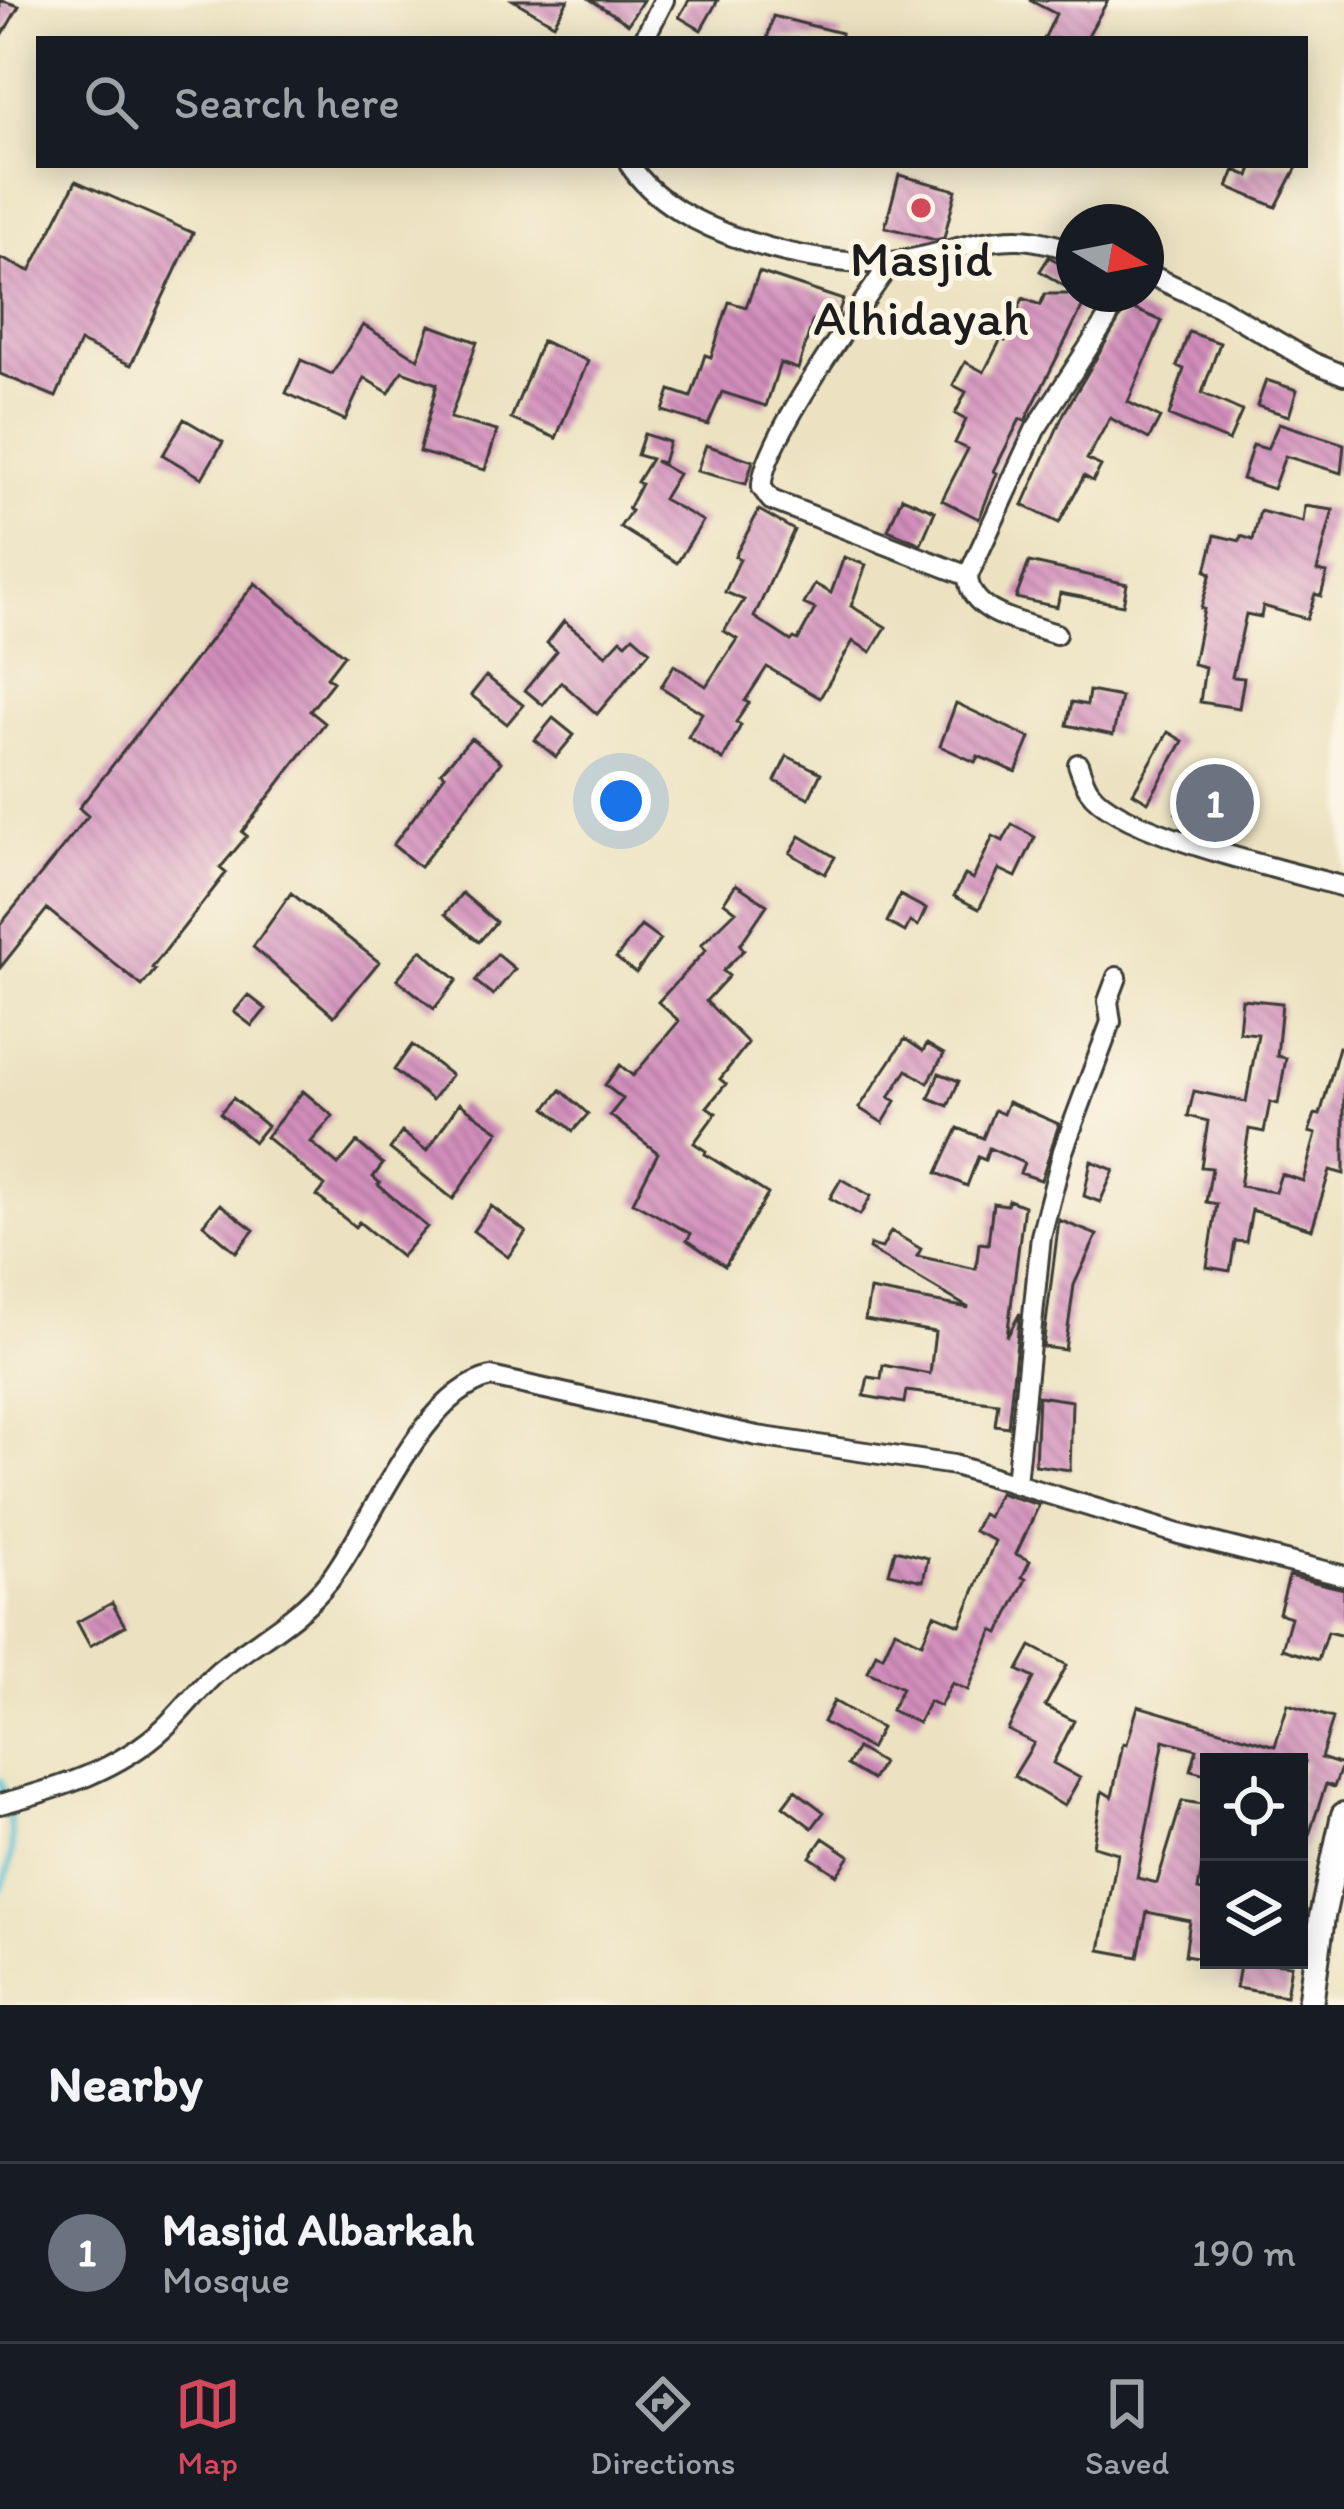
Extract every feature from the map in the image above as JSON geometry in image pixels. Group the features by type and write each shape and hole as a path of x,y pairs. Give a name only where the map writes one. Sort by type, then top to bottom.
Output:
{"street":[{"path":"646,36 664,0"},
{"path":"633,168 655,194 678,208 776,251 844,262 891,262 1018,239 1056,246"},
{"path":"891,262 766,461 762,488 771,500 968,576"},
{"path":"1164,281 1344,376"},
{"path":"1056,634 986,608 973,597 968,576 1035,430 1110,312"},
{"path":"1078,764 1090,792 1127,818 1344,887"},
{"path":"1016,1483 1041,1236 1063,1151 1111,1022 1108,1001 1117,977"},
{"path":"0,1804 106,1770 163,1729 219,1670 302,1610 330,1581 394,1471 440,1410 479,1380 510,1378 616,1407 757,1436 940,1462 1196,1539 1344,1576"},
{"path":"1310,2005 1322,1917 1344,1815"}],"building":[{"path":"0,0 19,6 0,39"},
{"path":"513,0 568,0 554,24"},
{"path":"591,0 643,0 628,24"},
{"path":"689,0 718,0 701,30 679,17"},
{"path":"1029,0 1108,0 1088,36 1045,36 1056,14"},
{"path":"773,16 841,33 841,36 768,36"},
{"path":"1252,168 1296,168 1276,207 1228,187 1235,170 1249,176"},
{"name":"Masjid Alhidayah","path":"899,175 956,190 944,238 935,240 885,227"},
{"path":"76,181 193,233 131,365 80,342 56,397 0,374 0,258 30,271"},
{"path":"1049,257 1056,261 1056,281 1040,271"},
{"path":"759,272 843,300 837,317 831,326 813,320 798,369 780,363 766,406 722,392 708,425 663,411 670,390 691,397 705,355 711,357 729,302 746,307"},
{"path":"1045,294 1056,294 1056,312 1080,312 994,471 979,519 942,500 968,449 955,443 966,420 955,414 966,392 953,385 965,362 984,372 1001,339 1005,341 1023,298 1040,305"},
{"path":"1123,312 1141,312 1162,321 1128,402 1160,418 1149,439 1110,418 1087,459 1101,466 1093,481 1084,476 1059,523 1023,505 1064,413"},
{"path":"363,325 418,359 430,325 477,342 450,418 497,431 485,470 419,452 437,384 402,371 389,393 364,378 345,420 286,393 301,360 332,374"},
{"path":"1189,332 1220,343 1202,393 1242,411 1229,441 1169,416 1184,369 1177,366"},
{"path":"542,341 588,361 556,438 511,419"},
{"path":"1266,380 1297,390 1289,416 1257,406"},
{"path":"184,419 223,442 202,478 163,455"},
{"path":"1279,423 1344,444 1341,473 1285,456 1273,489 1242,479 1253,445 1267,449"},
{"path":"644,434 669,442 663,463 655,461 678,474 663,499 703,521 677,563 620,527 651,459 637,455"},
{"path":"706,445 753,461 746,484 697,471"},
{"path":"902,497 935,511 921,544 888,530"},
{"path":"1305,506 1333,510 1317,571 1327,573 1321,596 1315,594 1307,619 1263,606 1261,617 1246,614 1232,677 1244,678 1239,708 1200,702 1205,667 1193,664 1215,535 1253,540 1260,511 1303,522"},
{"path":"759,510 794,530 754,617 791,641 798,640 815,609 804,604 815,584 831,593 844,557 866,565 851,606 886,627 871,652 853,641 820,698 767,667 745,701 749,703 736,722 741,725 723,760 688,737 702,713 661,687 674,665 706,686 737,639 724,631 744,600 725,592 740,559 735,556"},
{"path":"1029,562 1127,584 1123,605 1060,593 1057,607 1016,598"},
{"path":"255,583 344,655 327,677 333,682 310,711 325,723 242,832 247,836 220,868 226,873 142,986 47,909 0,968 0,925 88,816 79,808"},
{"path":"564,621 606,655 621,639 626,643 633,636 650,651 597,714 561,682 543,705 525,690 557,651 547,643"},
{"path":"486,676 523,705 507,724 471,695"},
{"path":"1089,691 1121,697 1113,735 1067,725 1072,702 1087,705"},
{"path":"956,703 1030,738 1016,772 978,756 975,762 940,746"},
{"path":"553,718 574,735 556,757 535,740"},
{"path":"1168,732 1183,741 1148,802 1133,793"},
{"path":"471,738 501,762 420,867 393,845 445,775 441,772"},
{"path":"787,756 821,773 809,798 775,781"},
{"path":"1208,764 1254,794 1225,840 1176,813"},
{"path":"1012,824 1035,837 1016,877 999,869 979,909 954,896 965,875 973,879 993,836 1003,841"},
{"path":"800,836 835,857 825,874 790,853"},
{"path":"736,884 767,905 740,945 744,950 723,971 729,976 706,1001 748,1043 720,1079 726,1084 707,1107 716,1113 694,1143 768,1194 725,1266 687,1240 691,1234 633,1202 658,1153 610,1115 623,1099 605,1085 620,1065 633,1076 679,1021 658,1002 706,950 701,945 736,911 724,902"},
{"path":"291,893 379,962 334,1016 253,947"},
{"path":"462,893 496,922 479,942 445,914"},
{"path":"900,895 926,909 918,926 910,922 905,932 887,922"},
{"path":"641,926 660,940 636,973 616,958"},
{"path":"421,950 457,980 434,1009 397,979"},
{"path":"497,954 515,969 493,995 475,981"},
{"path":"248,995 266,1009 252,1026 234,1012"},
{"path":"1242,999 1282,1003 1277,1056 1286,1058 1278,1104 1270,1102 1264,1132 1249,1129 1240,1186 1275,1192 1281,1174 1303,1181 1316,1134 1309,1132 1315,1114 1320,1115 1339,1047 1344,1048 1344,1174 1330,1170 1312,1229 1252,1210 1246,1242 1235,1241 1230,1271 1207,1267 1217,1204 1206,1202 1212,1168 1201,1167 1208,1121 1188,1116 1194,1091 1246,1102 1258,1034 1239,1032"},
{"path":"905,1039 923,1051 927,1044 944,1054 928,1083 907,1070 889,1097 896,1101 883,1123 859,1108"},
{"path":"412,1045 451,1075 432,1100 394,1070"},
{"path":"939,1073 959,1081 948,1106 929,1098"},
{"path":"561,1090 588,1114 573,1131 546,1108"},
{"path":"303,1091 333,1116 311,1142 338,1165 357,1142 383,1164 373,1177 378,1185 427,1227 401,1257 359,1222 355,1227 317,1196 325,1186 266,1137"},
{"path":"233,1098 267,1126 254,1142 220,1113"},
{"path":"1008,1102 1059,1124 1041,1180 1020,1173 1024,1163 989,1148 985,1160 978,1157 967,1186 937,1173 958,1128 983,1138 994,1110 1003,1114"},
{"path":"459,1103 499,1131 453,1199 390,1149 402,1132 427,1151"},
{"path":"1091,1161 1114,1170 1100,1202 1084,1196"},
{"path":"841,1179 871,1196 860,1215 830,1198"},
{"path":"1009,1200 1024,1206 1007,1337 1020,1313 1008,1427 995,1425 998,1403 906,1391 904,1403 864,1396 868,1377 881,1379 883,1365 930,1374 935,1332 865,1320 870,1290 969,1308 869,1249 870,1245 882,1248 891,1231 921,1249 917,1256 976,1269 979,1243 988,1244 993,1203 1007,1205"},
{"path":"220,1204 254,1230 236,1252 203,1224"},
{"path":"491,1206 526,1232 508,1257 473,1231"},
{"path":"1059,1220 1097,1235 1074,1285 1065,1350 1043,1347"},
{"path":"1038,1396 1072,1401 1070,1470 1035,1465"},
{"path":"999,1493 1039,1505 1016,1554 1030,1561 1022,1577 1026,1579 999,1633 993,1630 968,1690 952,1683 940,1706 929,1701 918,1723 891,1710 902,1688 868,1672 876,1653 883,1656 895,1630 922,1643 934,1614 960,1625 995,1541 974,1531 982,1514 988,1517"},
{"path":"895,1550 928,1558 923,1581 889,1573"},
{"path":"1289,1576 1344,1589 1344,1636 1327,1632 1318,1660 1282,1649 1291,1617 1279,1613"},
{"path":"112,1603 125,1626 90,1646 77,1622"},
{"path":"1031,1646 1067,1665 1045,1706 1074,1721 1053,1763 1080,1778 1064,1806 1014,1776 1034,1743 1008,1730 1034,1678 1018,1670"},
{"path":"834,1701 881,1728 870,1749 823,1722"},
{"path":"1288,1704 1333,1718 1321,1758 1342,1765 1334,1787 1326,1784 1308,1838 1308,1753 1200,1753 1200,1772 1191,1770 1197,1749 1164,1740 1137,1878 1157,1883 1182,1801 1200,1804 1200,1958 1185,1955 1190,1921 1147,1912 1138,1957 1100,1950 1118,1853 1093,1846 1102,1791 1112,1797 1123,1743 1127,1744 1138,1706 1275,1746"},
{"path":"857,1748 882,1763 872,1780 847,1765"},
{"path":"795,1790 824,1812 812,1828 783,1806"},
{"path":"823,1838 850,1856 837,1875 810,1857"},
{"path":"1239,1969 1290,1969 1286,1996 1236,1988"}],"waterway":[{"path":"0,1780 12,1836 10,1863 0,1891"}],"place":[{"name":"Masjid Alhidayah","path":"921,208"},
{"name":"Masjid Albarkah","path":"1215,803"}]}
